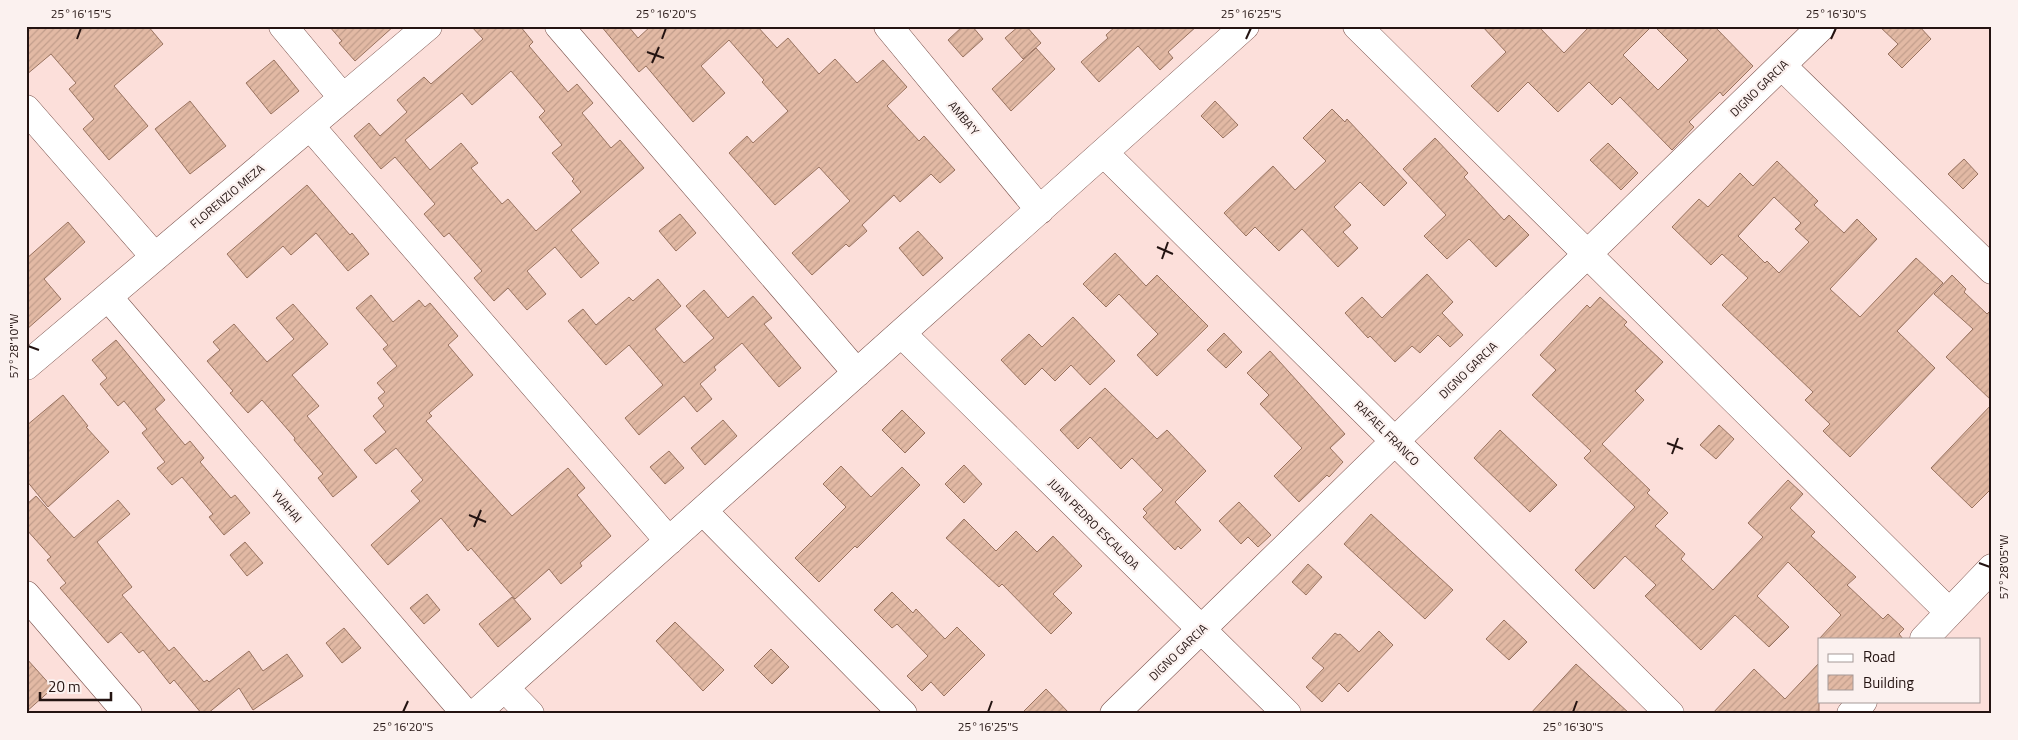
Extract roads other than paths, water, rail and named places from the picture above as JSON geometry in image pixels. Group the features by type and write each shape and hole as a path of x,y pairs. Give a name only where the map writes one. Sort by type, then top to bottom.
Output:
{"street":[{"path":"283,26 343,98"},
{"name":"FLORENZIO MEZA","path":"26,366 428,26"},
{"path":"559,26 857,373"},
{"name":"AMBA'Y","path":"888,26 1040,210"},
{"path":"1357,26 1949,612"},
{"name":"DIGNO GARCIA","path":"1114,714 1822,26"},
{"path":"475,714 1244,27"},
{"path":"1782,66 1992,270"},
{"path":"26,109 155,257"},
{"path":"310,126 669,541"},
{"name":"RAFAEL FRANCO","path":"1104,153 1670,714"},
{"name":"YVAHAI","path":"108,297 466,714"},
{"name":"JUAN PEDRO ESCALADA","path":"902,334 1287,714"},
{"path":"703,511 903,714"},
{"path":"1925,638 1992,568"},
{"path":"26,595 128,714"},
{"path":"505,688 530,714"},
{"path":"1851,714 1862,702"}]}
